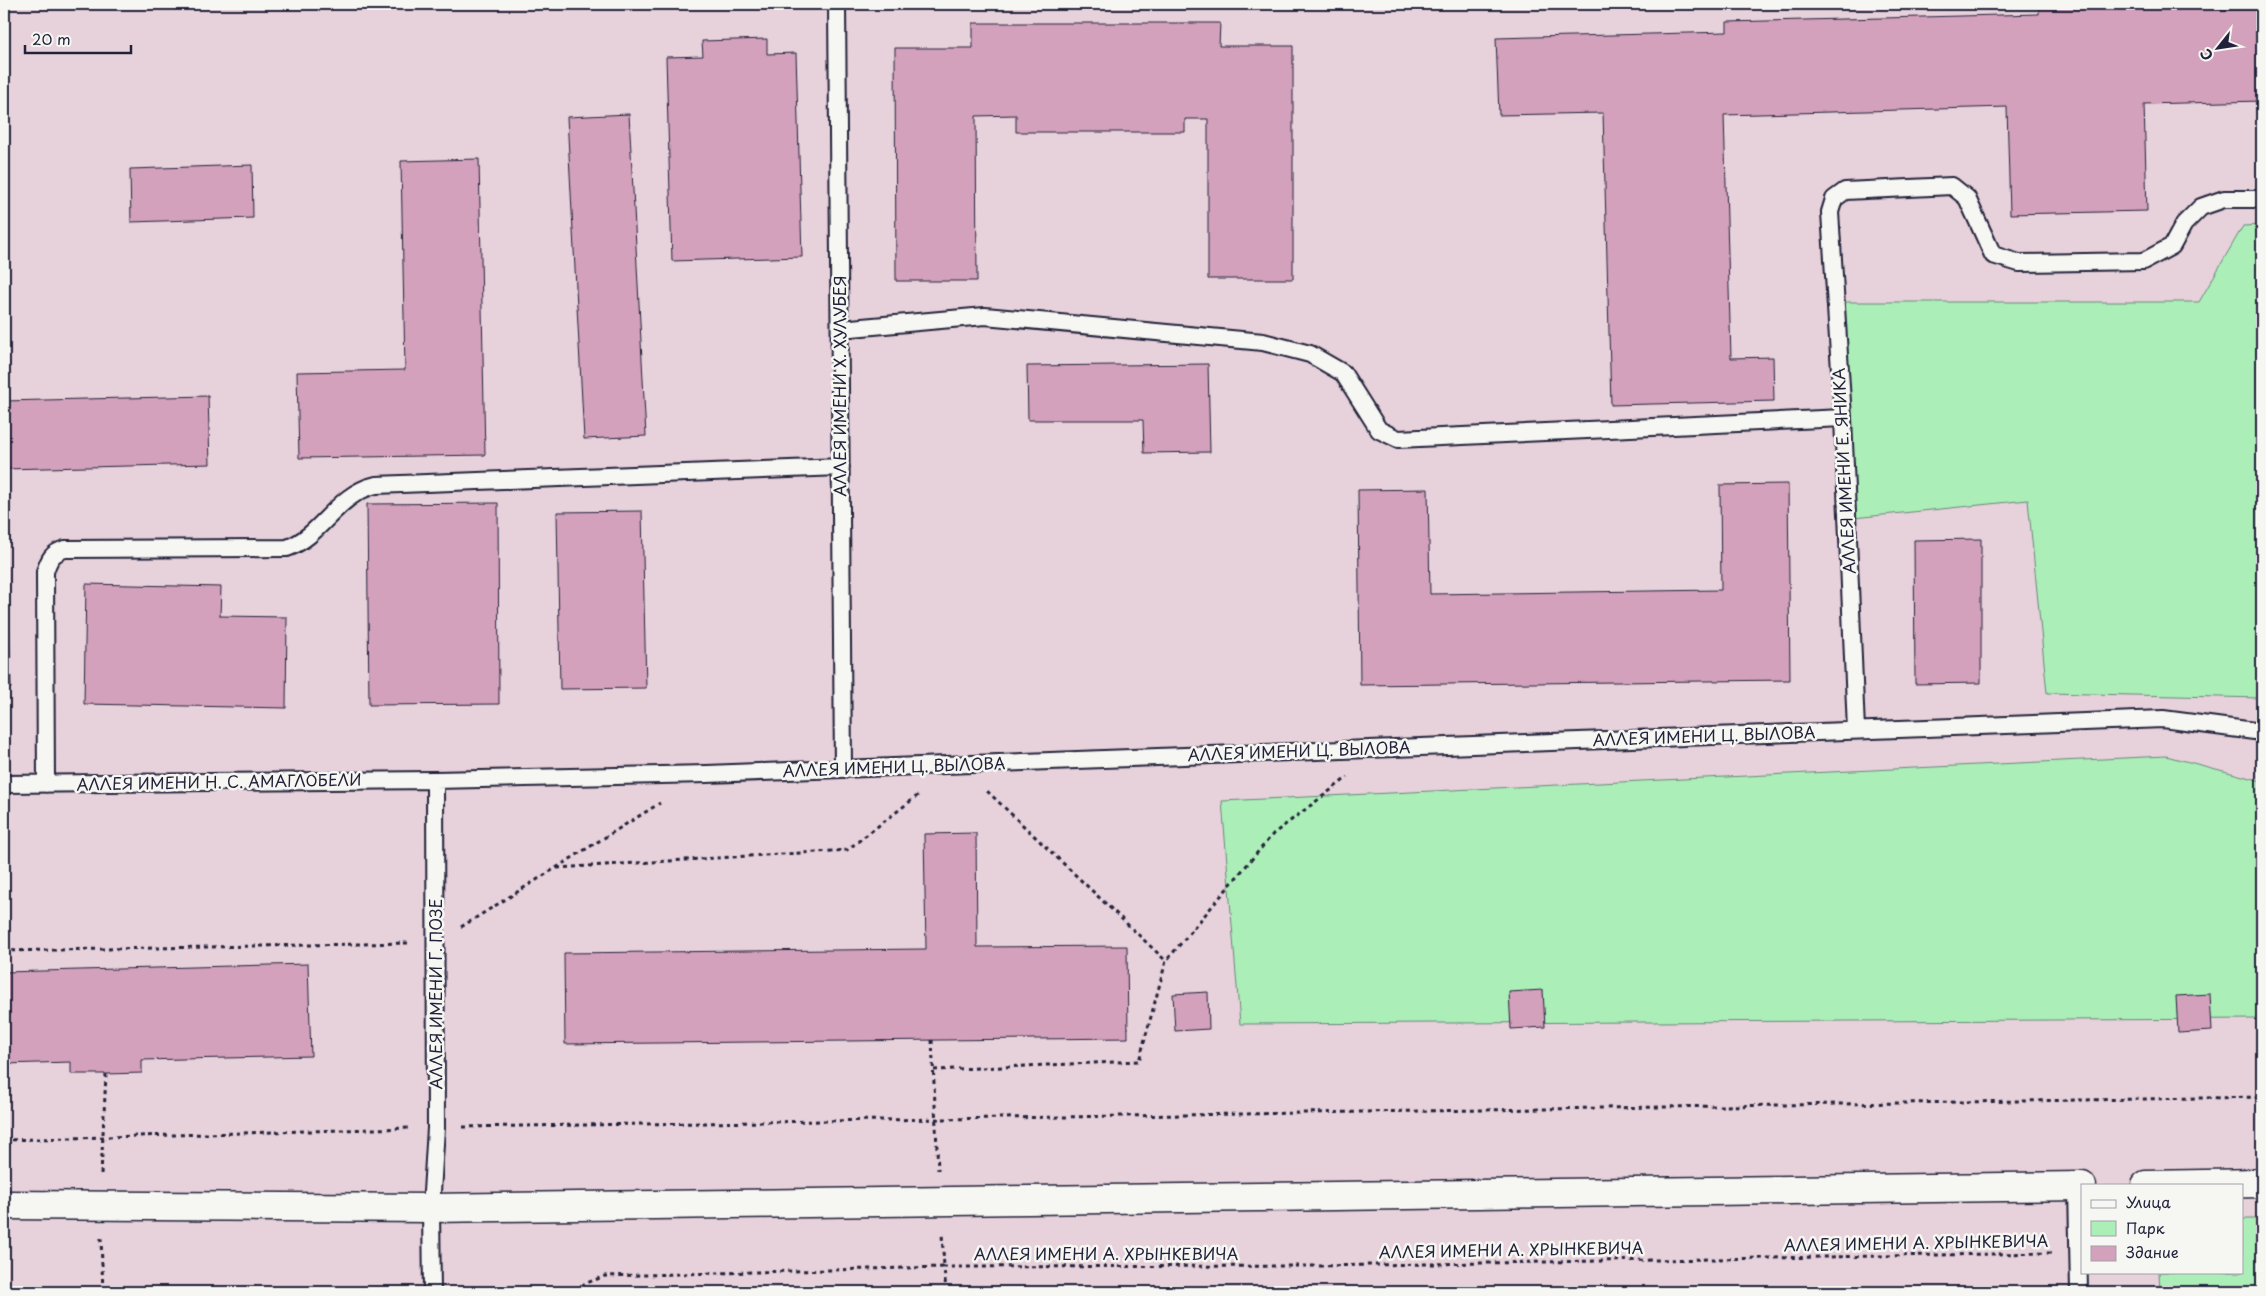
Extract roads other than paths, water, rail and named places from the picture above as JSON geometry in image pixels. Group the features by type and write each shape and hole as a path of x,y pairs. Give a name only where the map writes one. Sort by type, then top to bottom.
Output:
{"street":[{"path":"2204,1184 2262,1183"},
{"path":"4,1205 431,1208 2080,1186"}],"lane":[{"name":"АЛЛЕЯ ИМЕНИ Х. ХУЛУБЕЯ","path":"837,4 843,768"},
{"name":"АЛЛЕЯ ИМЕНИ Е. ЯНИКА","path":"1856,730 1843,418 1830,212 1834,199 1845,191 1952,186 1967,198 1993,255 2004,260 2019,263 2144,261 2172,246 2184,224 2201,207 2224,199 2262,199"},
{"path":"840,329 985,316 1263,342 1310,354 1343,373 1379,430 1398,439 1843,418"},
{"path":"46,784 45,572 48,559 56,552 66,549 287,548 302,540 353,493 376,485 841,467"},
{"name":"АЛЛЕЯ ИМЕНИ Ц. ВЫЛОВА","path":"434,780 707,774 2163,719 2262,732"},
{"name":"АЛЛЕЯ ИМЕНИ Н. С. АМАГЛОБЕЛИ","path":"4,784 434,780"},
{"name":"АЛЛЕЯ ИМЕНИ Г. ПОЗЕ","path":"432,1292 431,1208 436,1128 437,942 434,780"},
{"path":"2078,1292 2080,1186"}]}
